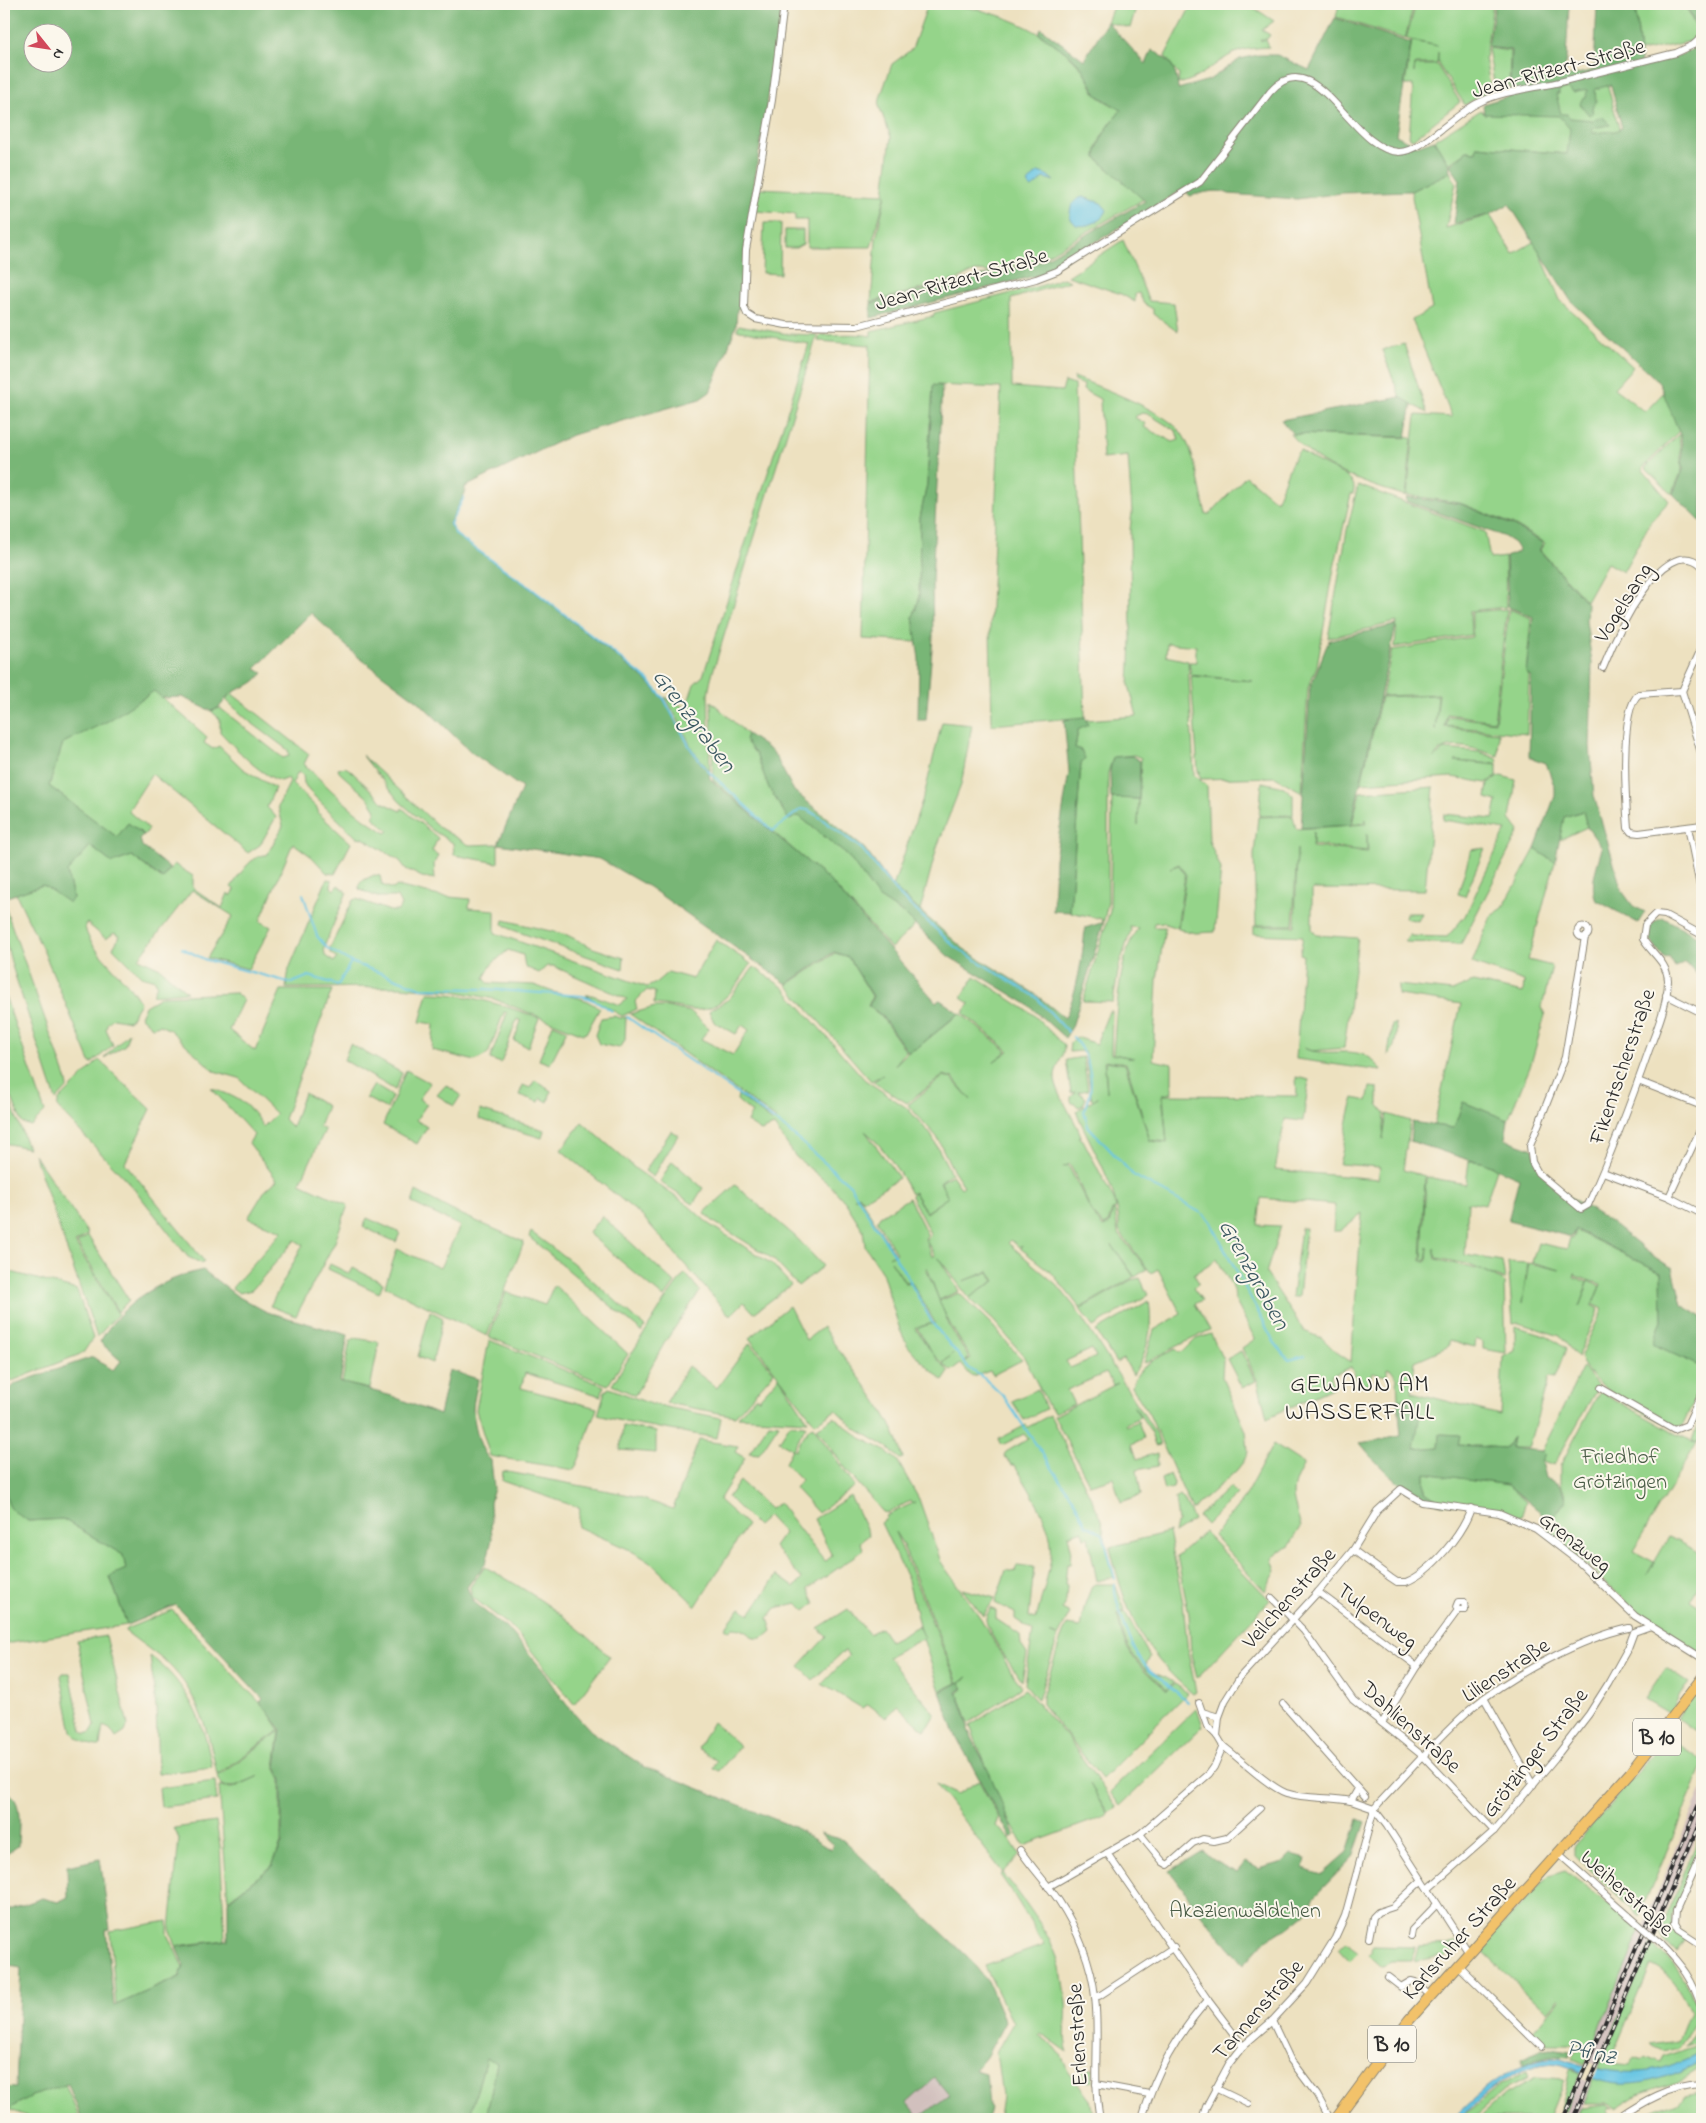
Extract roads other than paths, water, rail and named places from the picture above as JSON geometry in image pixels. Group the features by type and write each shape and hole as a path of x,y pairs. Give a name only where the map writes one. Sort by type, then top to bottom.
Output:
{"main road":[{"name":"B 10","path":"1558,1854 1630,1772 1702,1678"},
{"name":"Karlsruher Straße","path":"1336,2119 1403,2028 1558,1854"}],"street":[{"name":"Jean-Ritzert-Straße","path":"784,4 772,100 746,250 744,307 747,314 755,319 798,326 862,325 1036,279 1057,271 1196,186 1208,174 1270,92 1282,81 1289,78 1305,79 1318,86 1369,140 1384,150 1401,152 1421,145 1451,120 1484,100 1676,53 1693,45 1702,37"},
{"name":"Vogelsang","path":"1603,668 1626,619 1662,567 1672,560 1683,557 1692,558 1702,566"},
{"path":"1702,647 1699,660 1682,691 1702,756"},
{"path":"1682,691 1639,694 1634,697 1627,726 1625,783 1630,831 1639,833 1702,825"},
{"path":"1688,827 1702,896"},
{"name":"Fikentscherstraße","path":"1585,937 1565,1057 1532,1136 1530,1154 1538,1173 1576,1206 1585,1208 1591,1200 1603,1172 1638,1081 1666,995 1668,980 1665,967 1642,939 1642,932 1648,920 1656,914 1665,915 1702,935"},
{"path":"1666,995 1702,1013"},
{"path":"1638,1081 1702,1106"},
{"path":"1669,1197 1702,1126"},
{"path":"1603,1172 1669,1197 1702,1214"},
{"path":"1601,1388 1674,1430 1687,1426 1702,1393"},
{"name":"Grenzweg","path":"1401,1488 1422,1502 1440,1506 1471,1508 1510,1516 1545,1534 1590,1571 1635,1616 1702,1658"},
{"name":"Veilchenstraße","path":"1217,1736 1219,1717 1225,1700 1240,1677 1318,1592 1353,1550 1377,1511 1401,1488"},
{"path":"1353,1550 1397,1582 1406,1582 1440,1556 1459,1533 1471,1508"},
{"name":"Tulpenweg","path":"1318,1592 1417,1666"},
{"name":"Dahlienstraße","path":"1272,1598 1313,1642 1353,1700 1424,1757 1494,1831"},
{"path":"1382,1723 1417,1666 1458,1610"},
{"path":"1635,1616 1632,1630 1651,1626"},
{"name":"Lilienstraße","path":"1374,1809 1457,1722 1484,1698 1590,1639 1632,1630"},
{"name":"Grötzinger Straße","path":"1428,1889 1494,1831 1589,1714 1628,1648 1632,1630"},
{"path":"1484,1698 1533,1785"},
{"path":"1199,1703 1207,1726 1217,1736 1223,1746 1283,1792 1310,1798 1334,1797 1374,1809 1469,1953"},
{"path":"1283,1704 1365,1797"},
{"path":"1202,1712 1219,1717"},
{"path":"1048,1887 1140,1834 1208,1774 1214,1767 1223,1746"},
{"path":"1351,1801 1358,1789"},
{"path":"1140,1834 1165,1864 1170,1863 1198,1841 1227,1838 1260,1808"},
{"name":"Tannenstraße","path":"1202,2119 1228,2064 1243,2046 1272,2021 1308,1983 1339,1931 1374,1809"},
{"name":"Erlenstraße","path":"1020,1850 1071,1921 1088,1963 1095,1996 1096,2084 1100,2119"},
{"path":"1107,1853 1174,1947 1208,2000 1243,2046"},
{"path":"1702,1853 1676,1911 1675,1923 1679,1930 1702,1946"},
{"name":"Weiherstraße","path":"1558,1854 1661,1944 1678,1962 1695,1985 1702,2009"},
{"path":"1369,1938 1373,1917 1378,1912 1394,1907 1422,1880"},
{"path":"1411,1936 1412,1930 1437,1904"},
{"path":"1095,1996 1099,1996 1174,1947"},
{"path":"1458,1965 1541,2047"},
{"path":"1388,1977 1401,1988 1411,1981 1416,1982 1431,1996"},
{"path":"1142,2119 1149,2094 1160,2067 1177,2038 1208,2000"},
{"path":"1272,2021 1290,2059 1317,2095 1330,2119"},
{"path":"1096,2084 1149,2094"},
{"path":"1617,2119 1664,2093 1681,2086 1702,2084"},
{"path":"1215,2088 1248,2104"}],"water":[{"path":"1038,172 1047,175 1054,181 1044,178 1032,188 1027,184"},
{"path":"1083,197 1101,203 1107,210 1094,223 1080,226 1076,225 1070,218 1070,211 1072,204"},
{"path":"1702,2052 1702,2061 1666,2077 1640,2083 1613,2084 1600,2081 1569,2068 1549,2064 1536,2066 1512,2076 1459,2119 1453,2119 1472,2100 1498,2080 1526,2064 1539,2060 1556,2058 1576,2065 1602,2070 1645,2072 1686,2060"}],"waterway":[{"name":"Grenzgraben","path":"464,497 450,524 456,535 531,588 648,680 664,699 691,749 709,772 773,831 801,809 808,810 819,817 862,849 895,891 955,947 1036,997 1068,1032"},
{"path":"303,894 317,936 327,948 351,962 421,988 481,989"},
{"path":"182,948 206,960 292,983 309,976 338,985 351,962"},
{"path":"484,989 583,996 598,1002 612,1011"},
{"path":"627,1017 786,1129 850,1185 905,1273 933,1324 969,1368 985,1379 1004,1397 1075,1502 1086,1525 1103,1534 1115,1579"},
{"name":"Grenzgraben","path":"1073,1037 1084,1055 1090,1073 1090,1093 1084,1112 1088,1126 1133,1175 1203,1214 1210,1221 1274,1342 1289,1360 1305,1356"},
{"path":"1115,1584 1117,1602 1121,1614 1130,1640 1141,1660 1151,1671 1188,1702"}],"railway":[{"path":"1563,2119 1702,1797"},
{"path":"1573,2119 1702,1817"}],"district":[{"name":"GEWANN AM WASSERFALL","path":"1360,1397"}],"park label":[{"name":"Friedhof Grötzingen","path":"1620,1468"},
{"name":"Akazienwäldchen","path":"1245,1909"}],"water label":[{"name":"Pfinz","path":"1591,2051"}]}
